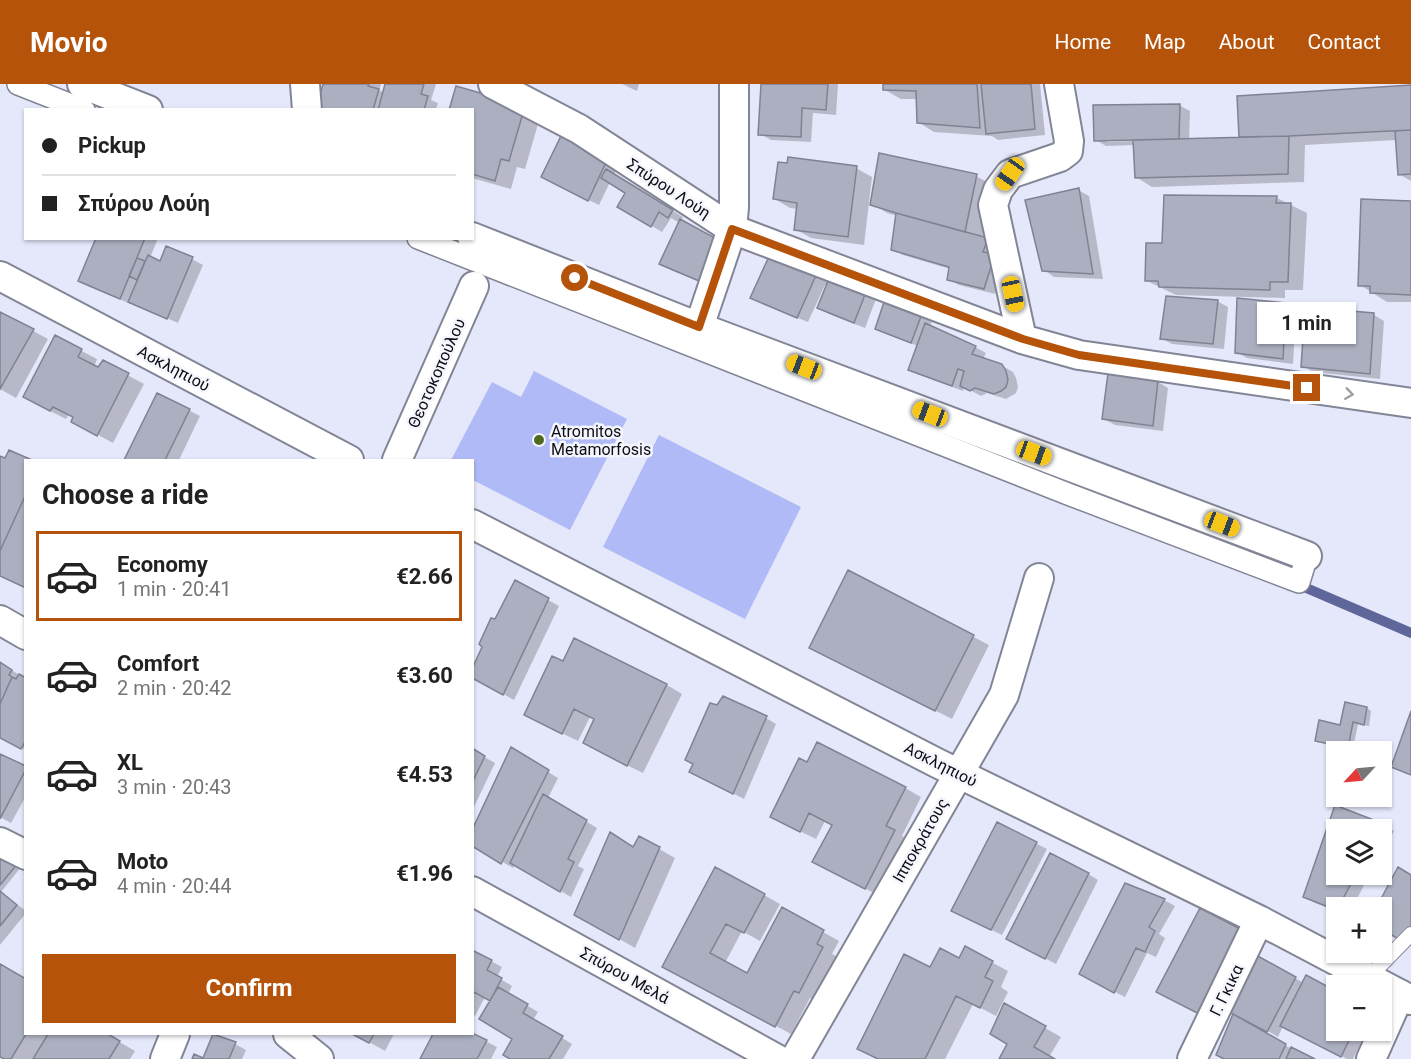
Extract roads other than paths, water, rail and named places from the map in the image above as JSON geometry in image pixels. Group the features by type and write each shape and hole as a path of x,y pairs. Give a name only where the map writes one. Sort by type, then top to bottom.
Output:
{"street":[{"path":"18,84 79,108"},
{"path":"82,84 143,108"},
{"path":"304,84 307,108"},
{"name":"Σπύρου Λούη","path":"494,84 579,129 732,229 1023,339 1079,355 1411,403"},
{"path":"699,327 732,229 734,84"},
{"path":"1023,339 993,205 998,190 1010,174 1060,157 1068,151 1069,141 1059,84"},
{"path":"423,240 1068,494 1299,582 1307,556 699,327 474,238"},
{"name":"Ασκληπιού","path":"0,276 347,459"},
{"name":"Θεοτοκοπούλου","path":"397,459 474,286"},
{"name":"Ασκληπιού","path":"474,525 958,774 1259,920 1362,975"},
{"name":"Ιπποκράτους","path":"795,1059 1004,695 1039,578"},
{"path":"0,620 24,634"},
{"path":"0,842 24,854"},
{"name":"Σπύρου Μελά","path":"474,892 777,1059"},
{"name":"Γ. Γκικα","path":"1192,1059 1259,920"},
{"path":"1371,1059 1405,997"},
{"path":"165,1059 175,1035"},
{"path":"289,1035 319,1059"}],"lane":[{"path":"1371,975 1411,934"}],"waterway":[{"path":"1304,587 1411,633"}],"place":[{"name":"Atromitos Metamorfosis","path":"539,440"}]}
